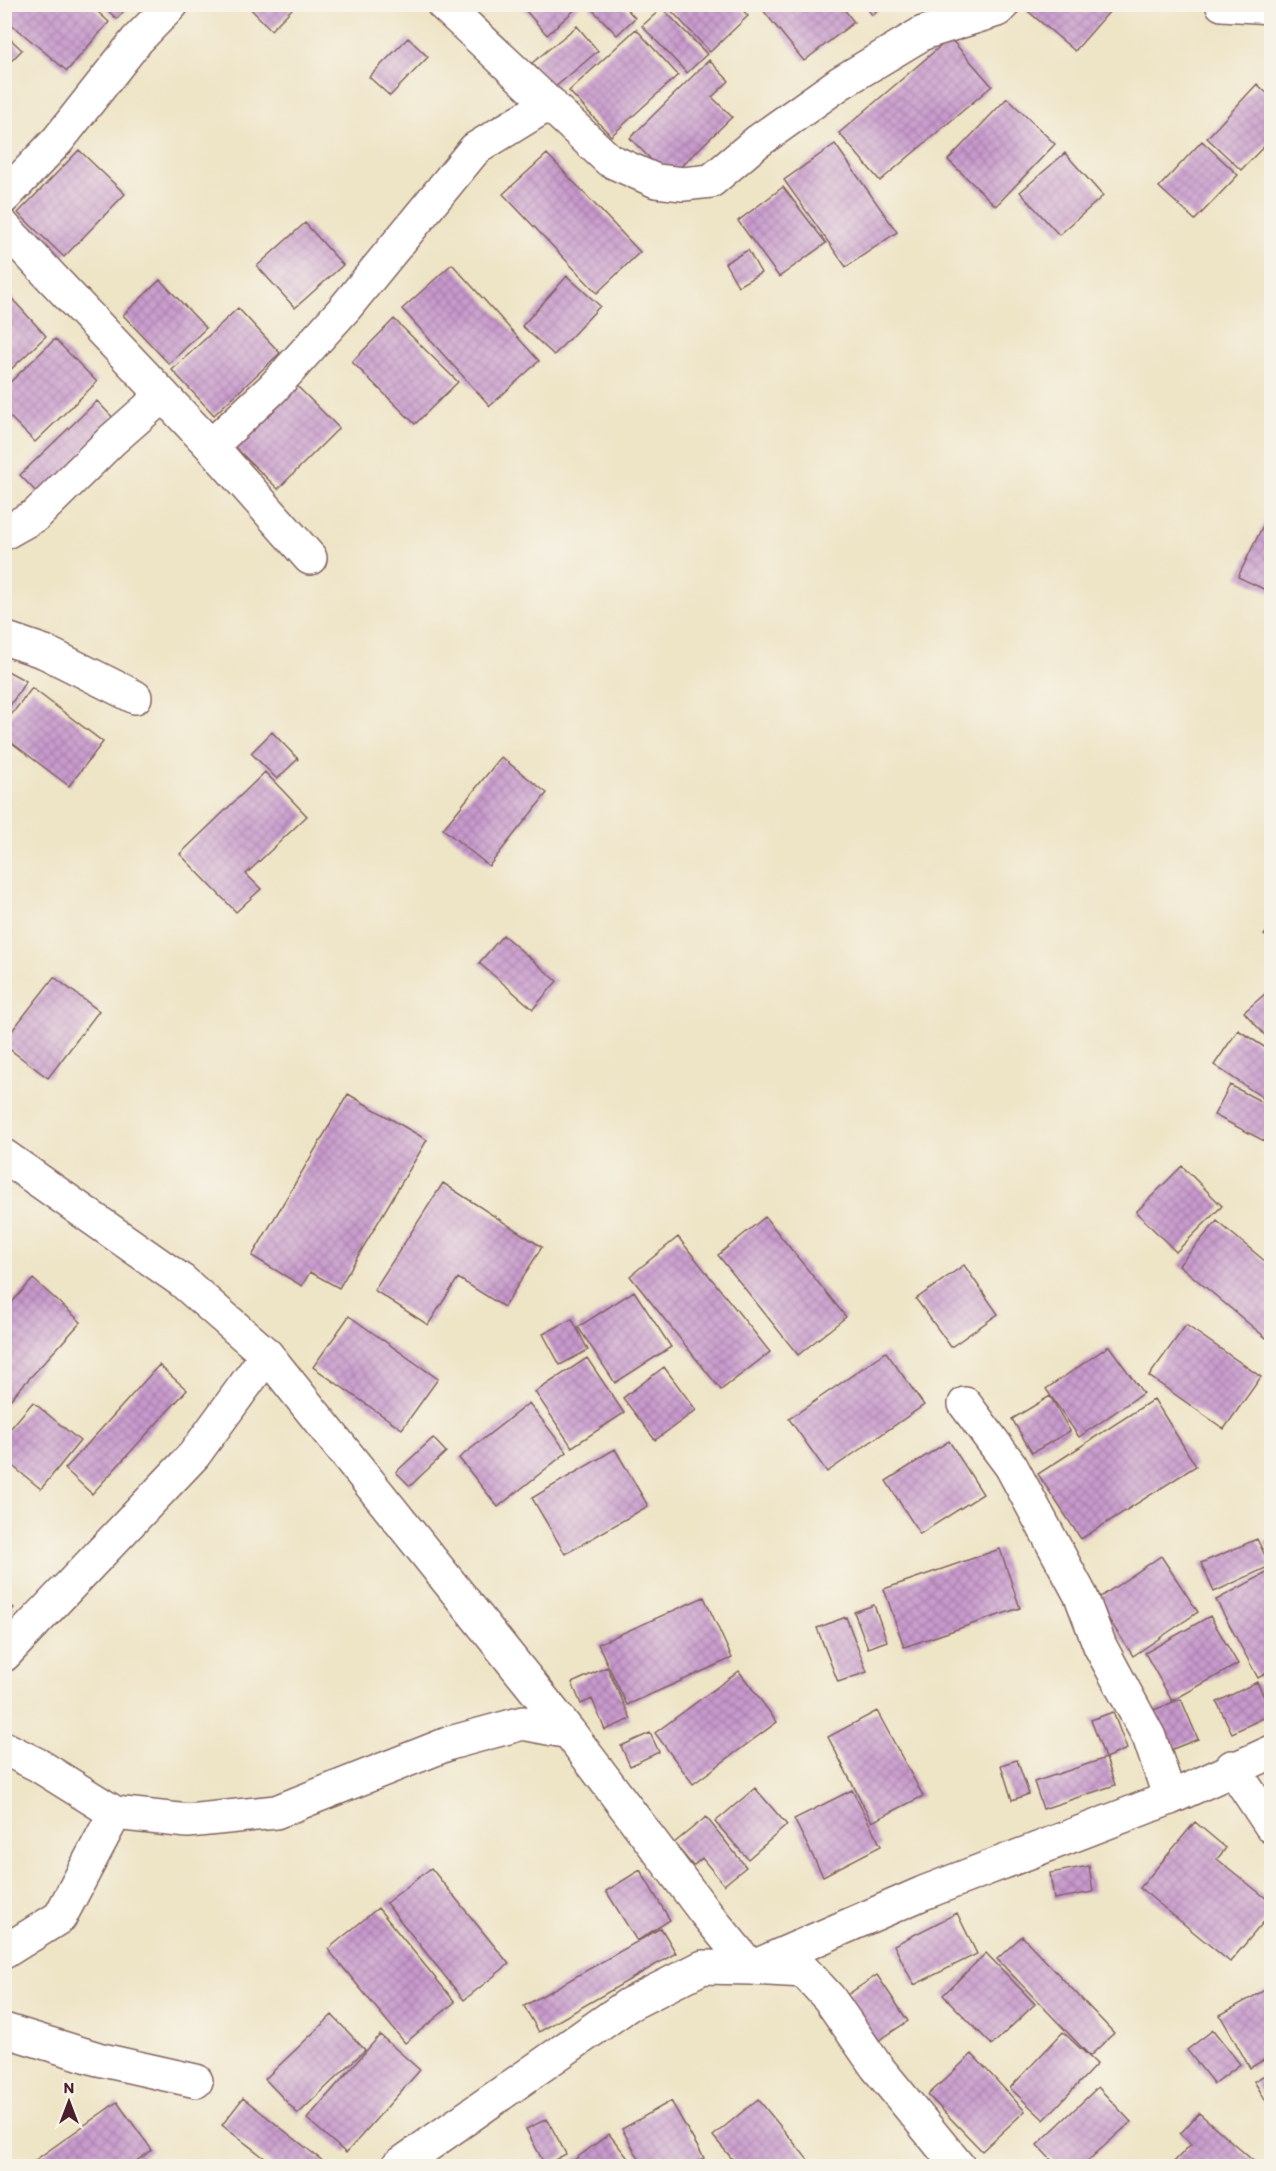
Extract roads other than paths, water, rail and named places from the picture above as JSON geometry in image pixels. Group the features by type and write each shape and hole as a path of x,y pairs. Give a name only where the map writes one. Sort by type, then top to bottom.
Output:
{"street":[{"path":"4,197 58,140 137,40 172,4"},
{"path":"443,4 609,160 656,181 683,184 711,181 757,142 849,78 923,33 997,6"},
{"path":"1222,4 1272,8"},
{"path":"211,446 273,388 345,308 475,149 550,103"},
{"path":"4,227 211,446 310,558"},
{"path":"4,534 36,514 112,440 162,396"},
{"path":"4,638 45,652 135,697"},
{"path":"4,1156 182,1281 267,1354 569,1732 704,1911 751,1968"},
{"path":"4,1655 195,1455 267,1354"},
{"path":"966,1404 1011,1466 1081,1596 1100,1646 1149,1737 1170,1798"},
{"path":"4,1748 38,1765 114,1814 188,1821 276,1812 450,1743 523,1723 569,1732"},
{"path":"751,1968 923,1893 1170,1798 1232,1767 1272,1752"},
{"path":"1232,1767 1272,1827"},
{"path":"4,1952 60,1917 114,1814"},
{"path":"398,2166 628,2005 703,1967 804,1971 830,1998 876,2066 958,2166"},
{"path":"4,2030 98,2059 196,2081"}]}
